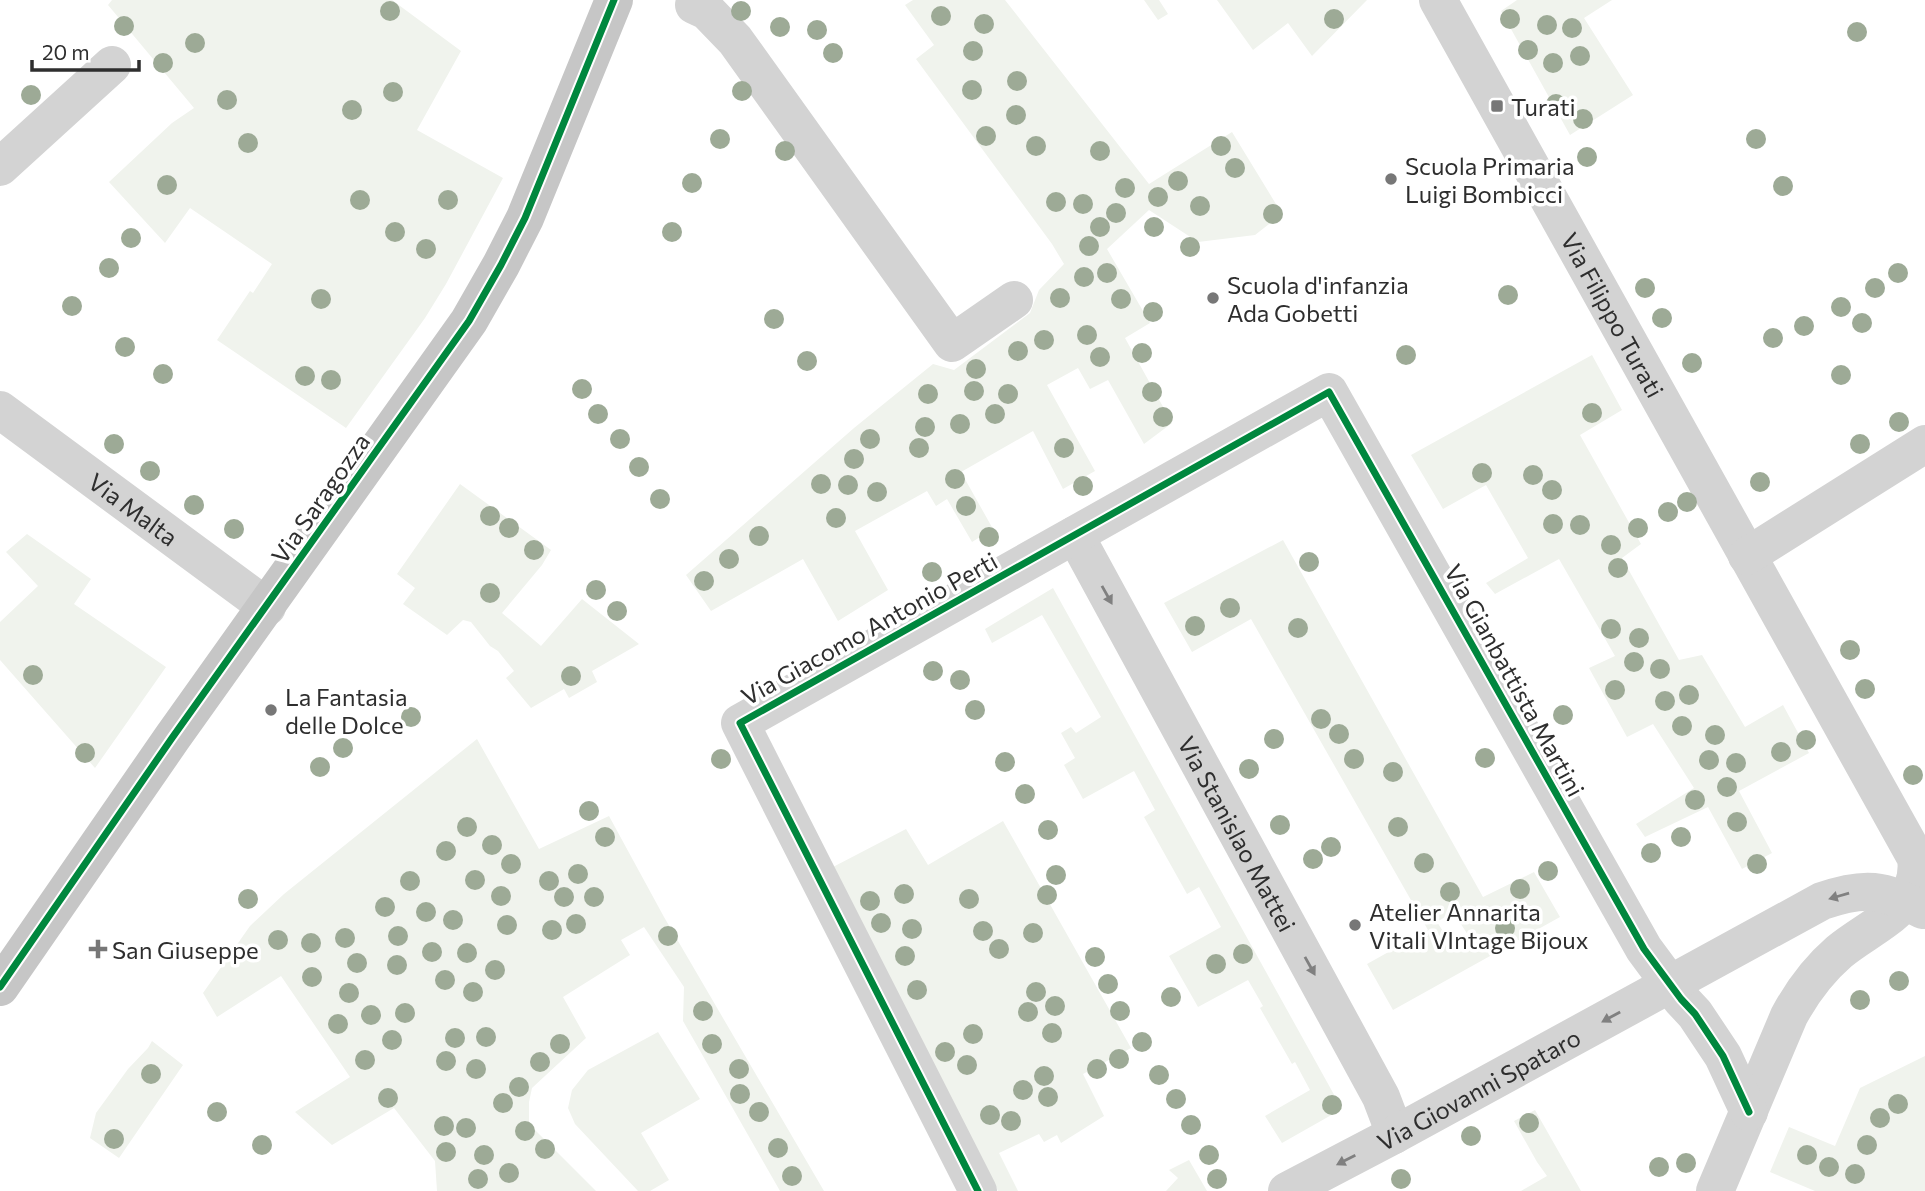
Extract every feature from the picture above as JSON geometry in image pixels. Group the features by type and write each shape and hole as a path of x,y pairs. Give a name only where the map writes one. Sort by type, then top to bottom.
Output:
{"main road":[{"name":"Via Saragozza","path":"0,987 172,738 469,321 501,265 529,207 614,0"}],"street":[{"name":"Via Filippo Turati","path":"1438,0 1916,858 1918,872 1914,887 1915,906"},
{"path":"694,5 707,12 735,40 952,343 1014,300"},
{"path":"0,167 112,65"},
{"name":"Via Giacomo Antonio Perti","path":"978,1191 740,723 1329,391"},
{"name":"Via Gianbattista Martini","path":"1329,391 1644,949 1724,1055 1749,1112"},
{"name":"Via Malta","path":"0,410 267,607"},
{"path":"1747,556 1925,443"},
{"name":"Via Stanislao Mattei","path":"1075,535 1381,1097 1394,1135"},
{"name":"Via Giovanni Spataro","path":"1287,1191 1822,901 1843,894 1876,891 1915,906"},
{"path":"1715,1191 1801,993 1840,951 1889,916 1915,906"}],"shaded area":[{"path":"112,0 392,0 461,51 417,130 503,178 425,318 346,428 217,340 272,264 190,208 165,243 109,182 172,123 194,108 108,5"},
{"path":"913,0 1005,0 1149,184 1232,132 1282,214 1255,235 1198,242 1149,210 1107,249 1150,323 1125,338 1172,423 1144,444 1108,380 1090,389 1078,368 1047,385 1095,471 1063,489 1033,431 961,472 993,529 972,542 947,499 936,506 927,491 855,531 888,590 838,621 803,559 711,611 686,575 854,428 933,364 954,370 1030,313 1039,290 1064,264 916,59 934,45 905,5"},
{"path":"1144,0 1159,0 1168,14 1158,20"},
{"path":"1217,0 1367,0 1312,56 1288,23 1253,50"},
{"path":"1517,0 1612,0 1584,18 1633,95 1570,135 1501,11"},
{"path":"1592,355 1622,410 1580,435 1641,544 1622,558 1679,660 1702,655 1745,727 1783,705 1809,753 1739,791 1772,853 1742,869 1708,807 1645,837 1636,824 1694,788 1653,724 1627,737 1589,668 1615,656 1559,559 1495,594 1486,583 1528,558 1486,485 1443,509 1411,455"},
{"path":"460,484 551,550 542,565 502,613 541,646 582,599 639,644 592,671 597,682 569,698 564,689 531,708 506,678 514,671 471,622 463,620 447,635 403,604 415,588 397,574"},
{"path":"27,534 91,579 74,604 166,667 95,768 0,660 0,622 38,586 6,552"},
{"path":"1283,540 1483,897 1534,872 1560,917 1393,1010 1367,964 1428,930 1251,619 1192,652 1164,603","holes":["1453,912 1470,938 1454,948 1437,922"]},
{"path":"1053,588 1342,1109 1282,1143 1265,1116 1310,1090 1260,1008 1263,1006 1248,980 1198,1007 1169,956 1221,927 1199,887 1187,894 1144,817 1155,810 1134,771 1083,799 1064,765 1075,758 1061,733 1071,727 1076,733 1101,717 1042,615 992,643 985,629"},
{"path":"477,739 539,849 609,816 664,917 824,1191 780,1191 683,1021 684,987 644,927 621,940 630,955 563,997 586,1038 532,1088 529,1102 529,1124 596,1191 437,1191 435,1161 394,1108 332,1145 295,1112 350,1077 281,976 217,1017 203,993 250,926 284,894"},
{"path":"1003,821 1131,1048 1083,1074 1104,1116 1061,1143 1057,1135 1044,1142 1039,1134 999,1153 1018,1191 998,1191 833,867 906,829 928,865"},
{"path":"658,1032 700,1099 641,1133 669,1180 650,1191 638,1191 575,1124 568,1108 572,1090 588,1070"},
{"path":"152,1041 183,1065 119,1158 90,1138 96,1113"},
{"path":"1925,1056 1925,1191 1815,1191 1770,1172 1789,1127 1835,1146 1860,1088"},
{"path":"1535,1110 1581,1191 1521,1191 1547,1176 1514,1121"},
{"path":"1189,1160 1207,1191 1166,1191 1178,1178 1169,1170"}],"cycle path":[{"path":"0,987 172,738 469,321 525,218 614,0"},
{"path":"978,1191 740,723 1329,392 1644,949 1695,1014 1723,1056 1749,1112"}],"place":[{"name":"Turati","path":"1497,106"},
{"name":"Scuola Primaria Luigi Bombicci","path":"1391,179"},
{"name":"Scuola d'infanzia Ada Gobetti","path":"1213,298"},
{"name":"La Fantasia delle Dolce","path":"271,710"},
{"name":"Atelier Annarita Vitali VIntage Bijoux","path":"1355,925"},
{"name":"San Giuseppe","path":"98,949"}]}
